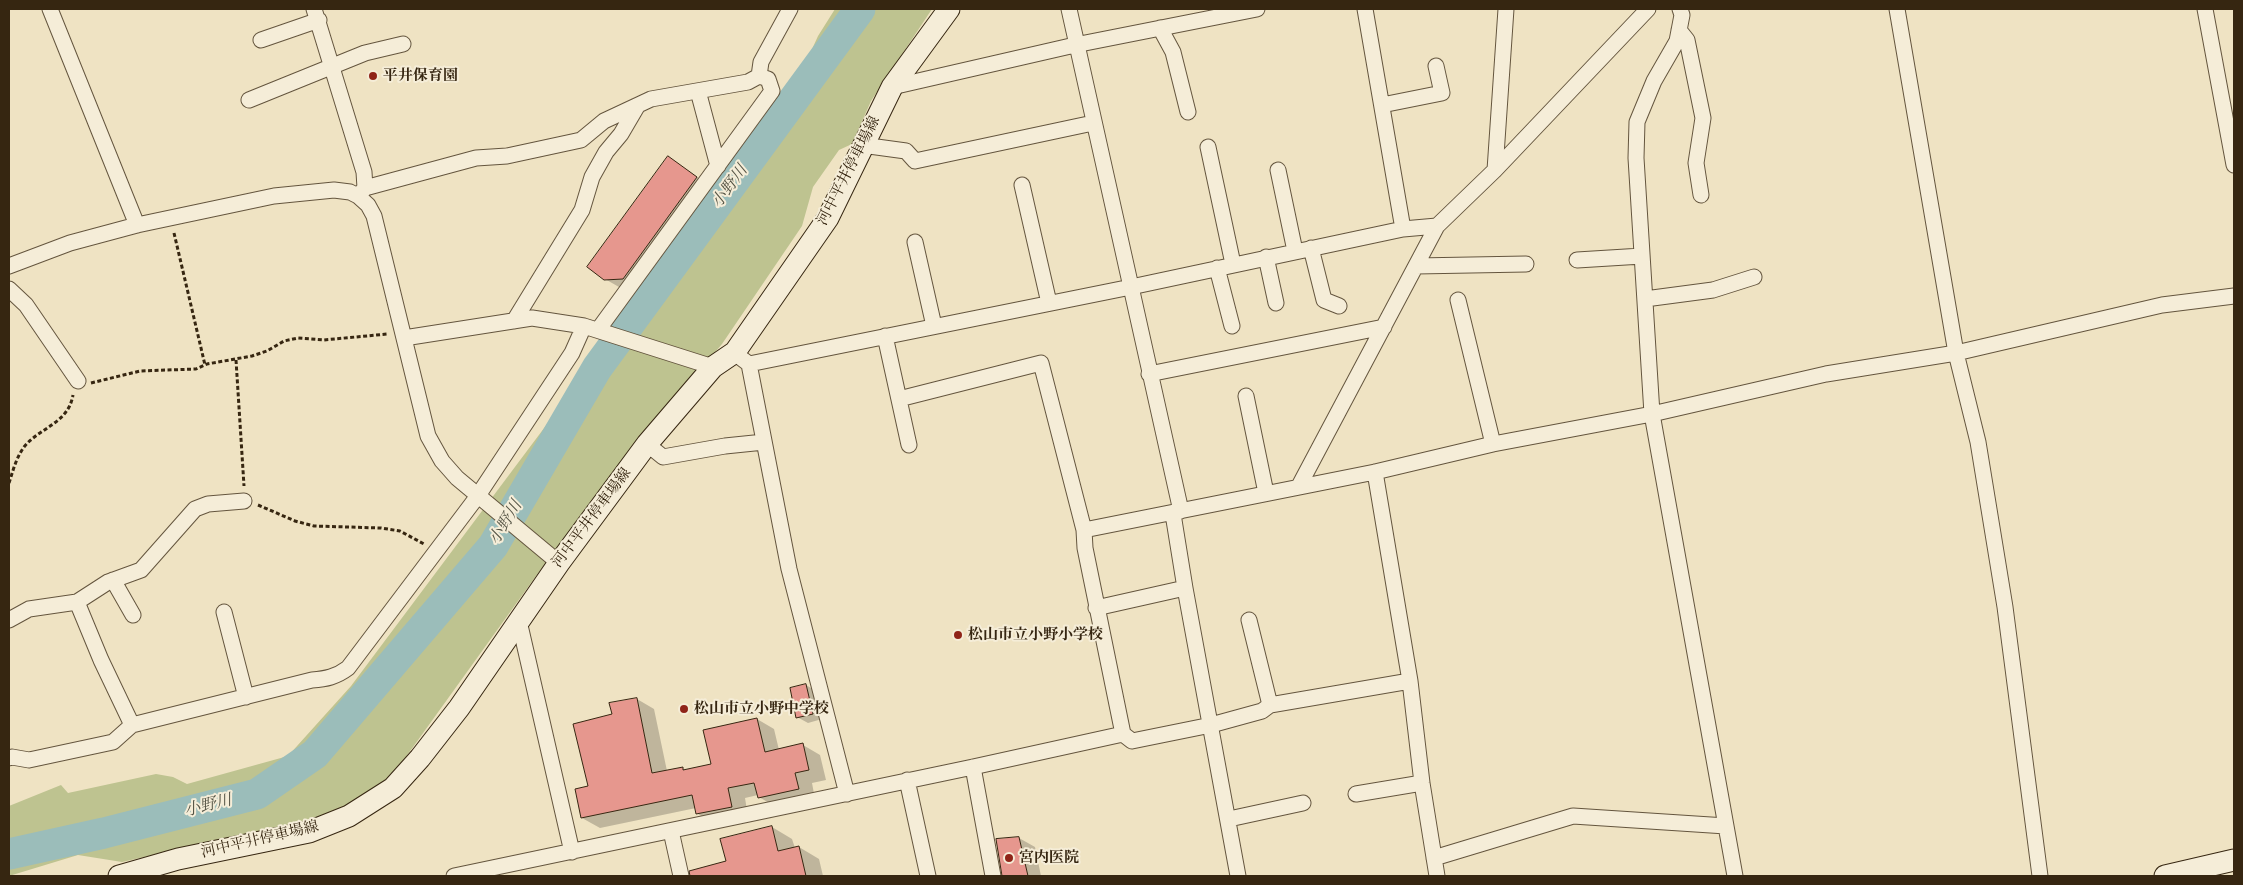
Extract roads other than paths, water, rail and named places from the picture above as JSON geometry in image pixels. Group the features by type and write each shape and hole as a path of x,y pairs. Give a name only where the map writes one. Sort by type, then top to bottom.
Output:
{"main road":[{"name":"河中平井停車場線","path":"119,876 178,859 309,832 349,816 393,788 420,758 459,708 519,621 554,559 711,366 742,358 828,218 892,87 949,9"},
{"path":"2165,876 2234,860"}],"street":[{"path":"50,9 137,225"},
{"path":"9,266 70,243 137,225 274,196 334,190 361,192 476,158 507,156 582,140 604,121 651,99 748,82 758,76 761,62 790,9"},
{"path":"1068,9 1150,374 1177,512 1184,588 1238,876"},
{"path":"892,87 1075,45 1160,28 1221,12 1257,9"},
{"path":"1365,9 1403,229"},
{"path":"1495,170 1506,9"},
{"path":"1299,486 1437,226 1495,170 1648,9"},
{"path":"1680,9 1682,15 1677,41 1654,81 1637,122 1636,158 1644,298 1652,414 1735,876"},
{"path":"1897,9 1956,353 1978,442 2005,607 2040,876"},
{"path":"2205,9 2234,165"},
{"path":"262,40 317,15 364,172 361,192 374,216 428,436 442,461 480,499 554,559"},
{"path":"1160,28 1173,52 1188,112"},
{"path":"1679,30 1687,40 1703,118 1696,164 1701,195"},
{"path":"249,100 365,54 403,44"},
{"path":"1382,105 1442,92 1436,66"},
{"path":"10,754 29,760 113,742 132,725 312,680 327,679 339,675 348,668 437,551 480,499 572,353 596,330 772,91 768,79 758,76"},
{"path":"698,90 718,166"},
{"path":"514,321 582,210 592,176 606,152 621,134 638,105"},
{"path":"862,145 906,151 915,161 1093,123"},
{"path":"1208,147 1233,264"},
{"path":"1278,170 1295,251"},
{"path":"1022,185 1049,303"},
{"path":"846,794 789,568 764,442 742,358 885,336 1403,229 1437,226"},
{"path":"915,242 934,326"},
{"path":"1312,248 1324,300 1339,306"},
{"path":"1577,260 1642,256"},
{"path":"1266,257 1276,303"},
{"path":"1416,266 1526,264"},
{"path":"1217,268 1232,326"},
{"path":"1644,298 1713,290 1754,277"},
{"path":"9,289 26,305 78,381"},
{"path":"1084,530 1375,472 1493,444 1652,414 1826,374 1956,353 2162,305 2234,296"},
{"path":"1458,300 1493,444"},
{"path":"404,335 532,318 596,330 711,366"},
{"path":"1150,374 1384,327"},
{"path":"885,336 909,445"},
{"path":"899,399 1041,362 1084,530 1085,548 1096,608 1123,734 1132,741 1211,725 1262,711 1270,705 1410,681"},
{"path":"1246,396 1266,493"},
{"path":"648,444 663,457 708,448 764,442"},
{"path":"1375,472 1410,681 1422,783 1436,876"},
{"path":"9,620 29,608 77,602 113,580 141,570 195,509 208,504 244,501"},
{"path":"113,580 133,615"},
{"path":"1096,608 1184,588"},
{"path":"77,602 101,660 132,725"},
{"path":"224,612 246,696"},
{"path":"1249,620 1270,705"},
{"path":"519,621 572,852"},
{"path":"454,876 515,870 572,852 1123,734"},
{"path":"973,767 993,876"},
{"path":"907,780 928,876"},
{"path":"1356,794 1422,783"},
{"path":"1229,820 1304,803"},
{"path":"1434,858 1572,816 1726,826"},
{"path":"671,831 682,876"}],"waterway":[{"name":"小野川","path":"9,854 104,833 257,794 315,754 493,546 597,368 860,9"}],"place":[{"name":"平井保育園","path":"373,76"},
{"name":"松山市立小野小学校","path":"958,635"},
{"name":"松山市立小野中学校","path":"684,709"},
{"name":"宮内医院","path":"1009,858"}]}
